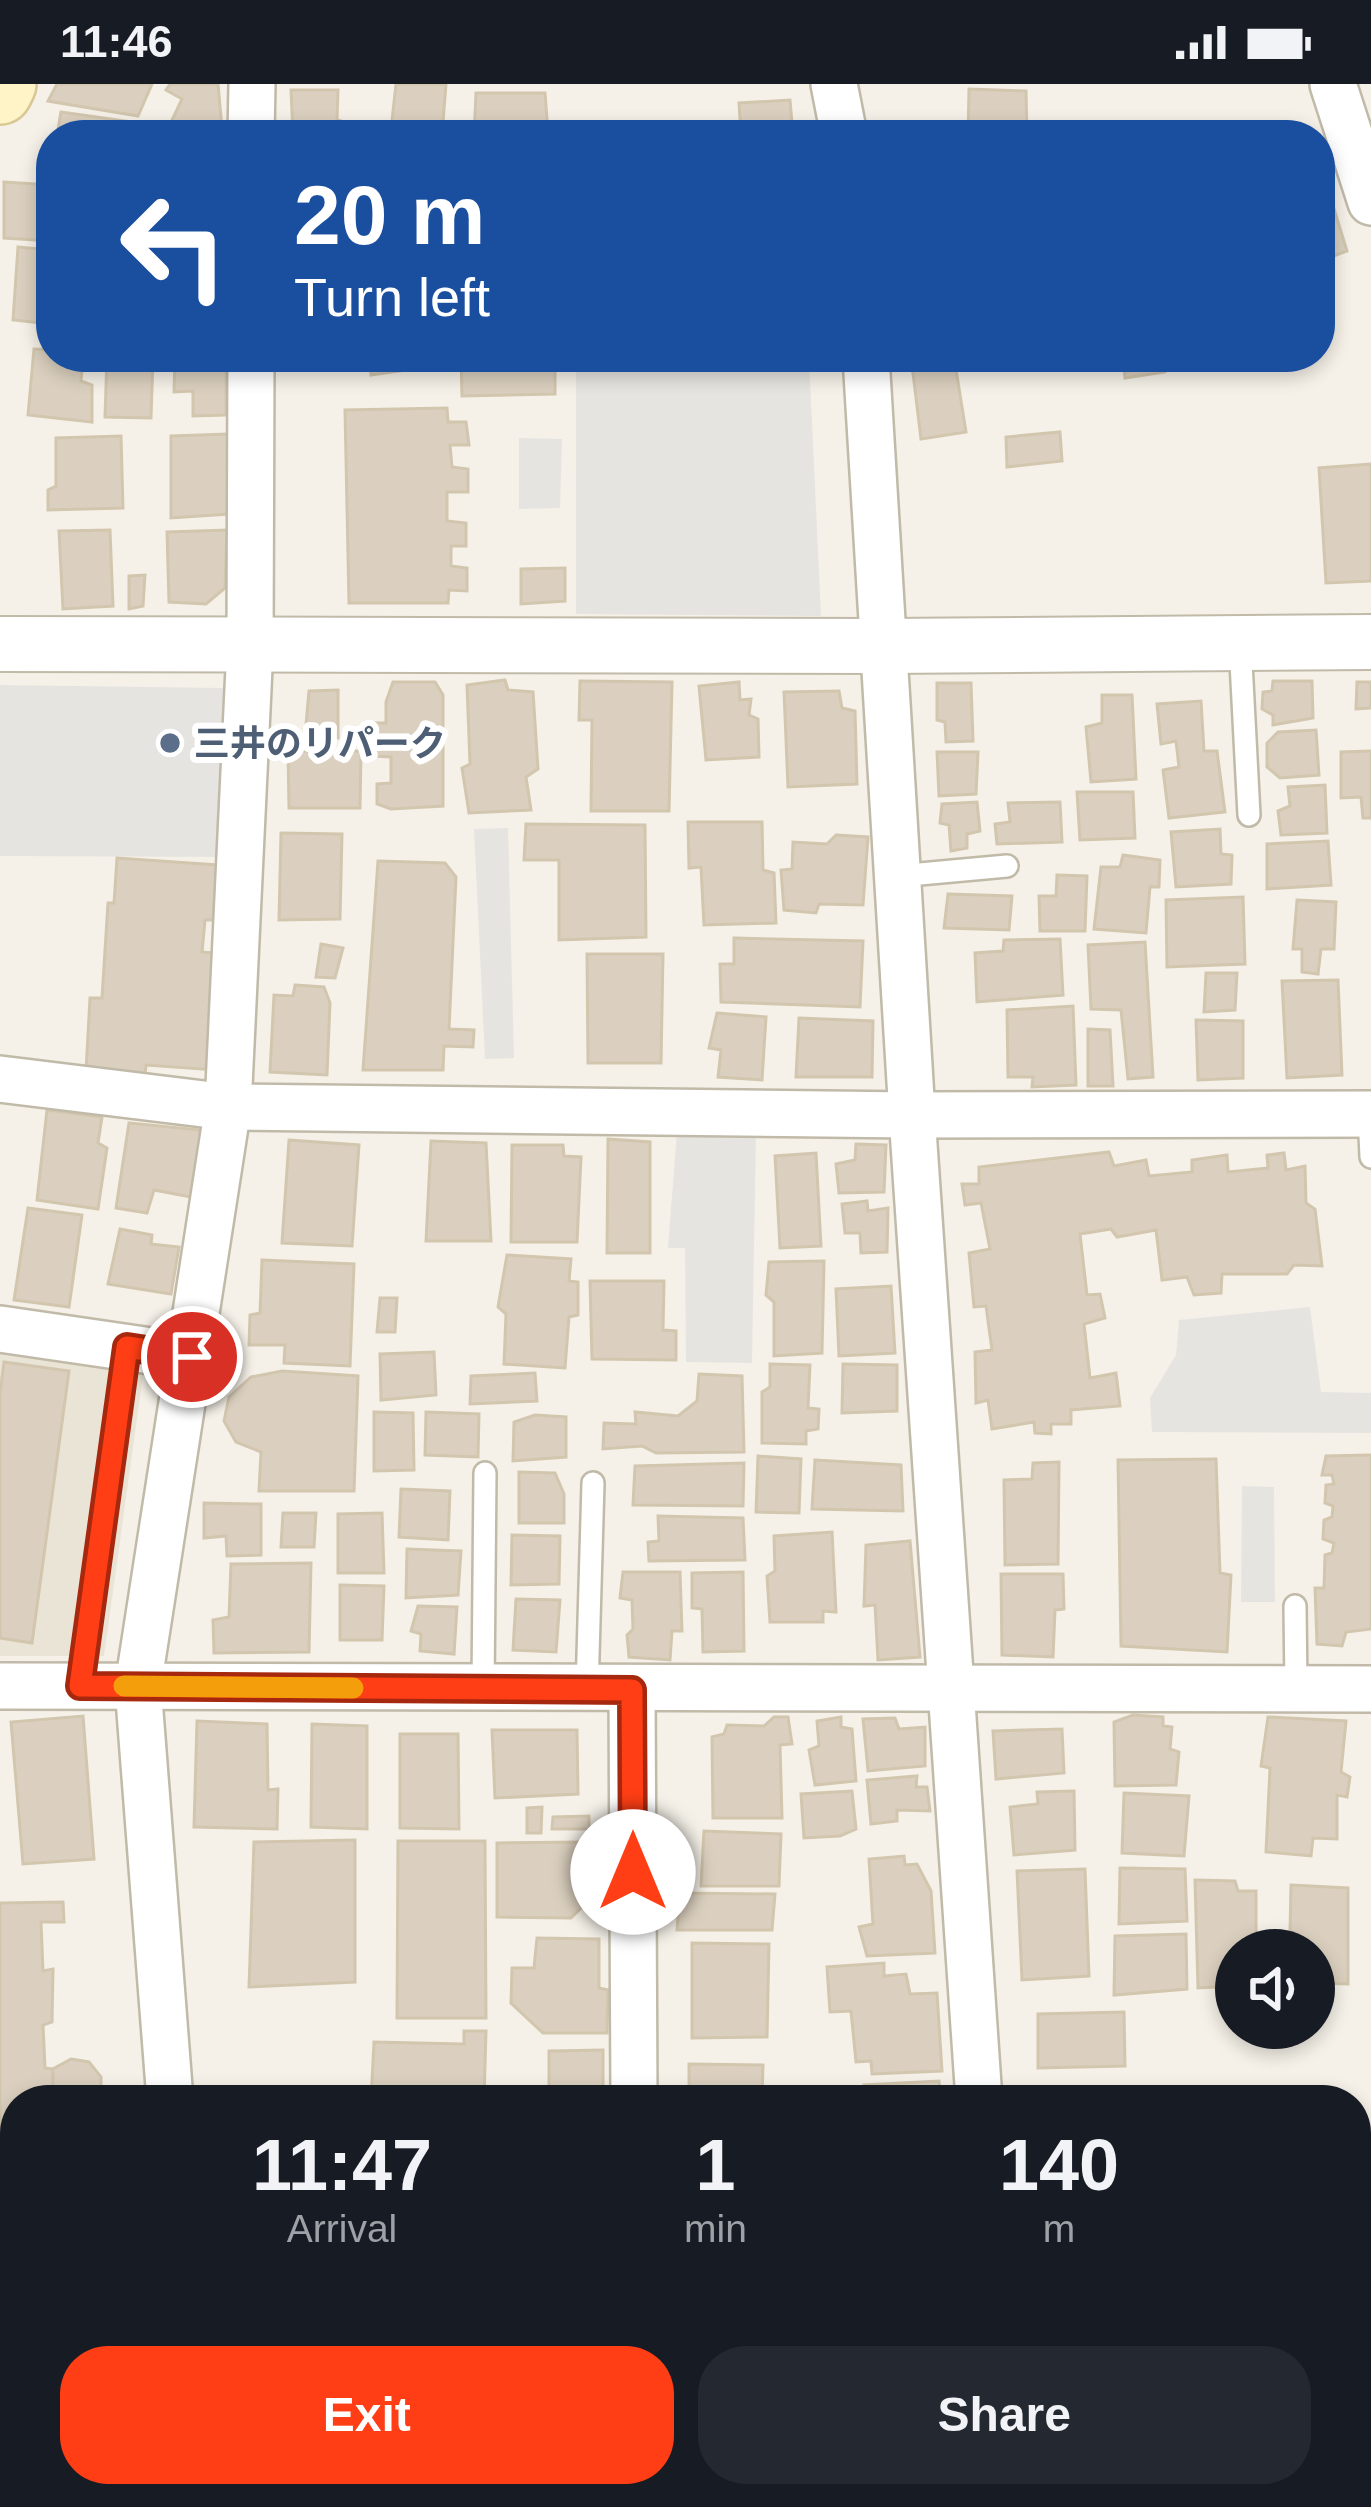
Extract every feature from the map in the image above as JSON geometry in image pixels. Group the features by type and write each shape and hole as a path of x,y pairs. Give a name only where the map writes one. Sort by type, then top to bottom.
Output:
{"street":[{"path":"251,84 251,120"},
{"path":"834,84 841,120"},
{"path":"1333,84 1371,202"},
{"path":"169,2085 138,1686 228,1107 250,647 251,372"},
{"path":"867,372 978,2085"},
{"path":"0,644 1371,642"},
{"path":"0,1079 228,1107 912,1115 1370,1128"},
{"path":"0,1329 192,1357"},
{"path":"0,1686 1371,1689"},
{"path":"632,1690 634,2085"}],"lane":[{"path":"1240,643 1249,815"},
{"path":"898,876 1006,866"},
{"path":"80,1686 127,1347"},
{"path":"484,1689 485,1473"},
{"path":"587,1690 593,1484"},
{"path":"1294,1606 1296,1689"}],"shaded area":[{"path":"576,372 810,372 821,616 576,614"},
{"path":"519,438 562,439 560,508 519,509"},
{"path":"0,685 222,688 238,709 230,857 0,856"},
{"path":"508,828 514,1058 485,1059 474,829"},
{"path":"677,1131 756,1131 752,1363 686,1362 685,1248 668,1248"},
{"path":"1310,1307 1321,1392 1371,1393 1371,1433 1152,1432 1150,1398 1176,1355 1179,1320"},
{"path":"0,1346 144,1368 104,1656 0,1656"},
{"path":"1242,1486 1274,1487 1275,1602 1241,1602"}],"building":[{"path":"57,84 152,84 138,116 48,101"},
{"path":"170,84 218,84 221,120 172,120 182,99 166,90"},
{"path":"396,84 446,84 443,120 392,120"},
{"path":"969,89 1026,91 1027,120 968,120"},
{"path":"291,90 338,90 337,120 292,120"},
{"path":"476,93 545,93 547,120 475,120"},
{"path":"790,100 792,120 740,120 739,103"},
{"path":"61,112 118,120 60,120"},
{"path":"4,182 36,184 36,240 4,238"},
{"path":"1335,212 1347,251 1335,255"},
{"path":"18,247 36,249 36,322 13,320"},
{"path":"34,349 36,372 82,372 81,381 92,385 92,422 28,415"},
{"path":"106,372 153,372 151,418 105,417"},
{"path":"175,372 226,372 226,415 193,416 193,391 174,392"},
{"path":"461,372 555,372 555,394 462,396"},
{"path":"913,372 956,372 966,432 921,439"},
{"path":"1124,372 1165,372 1125,378"},
{"path":"447,408 448,422 466,422 469,445 450,445 452,467 468,469 468,492 447,492 447,521 466,523 466,546 451,546 451,566 467,568 467,591 449,590 448,603 349,603 345,410"},
{"path":"1060,432 1062,461 1007,467 1006,437"},
{"path":"228,434 229,514 171,518 171,436"},
{"path":"121,436 123,508 48,510 48,490 56,486 56,438"},
{"path":"1371,464 1371,581 1326,583 1319,468"},
{"path":"110,530 113,606 63,609 59,531"},
{"path":"227,530 225,588 206,604 169,602 167,532"},
{"path":"565,568 565,601 521,604 521,569"},
{"path":"145,575 143,606 129,609 129,576"},
{"path":"505,680 508,690 533,692 538,769 526,777 531,810 469,813 462,768 470,764 467,685"},
{"path":"580,681 672,682 669,811 591,811 592,720 579,720"},
{"path":"1273,681 1312,681 1313,718 1273,725 1273,715 1262,709 1263,692 1272,691"},
{"path":"393,682 435,682 443,695 443,806 391,809 377,804 377,784 391,783 391,757 374,756 373,723 386,723"},
{"path":"739,682 740,700 751,699 749,715 758,719 759,757 706,760 699,686"},
{"path":"1357,682 1371,682 1371,708 1356,709"},
{"path":"937,683 971,683 973,741 946,742 945,722 937,720"},
{"path":"338,690 338,738 305,736 309,691"},
{"path":"839,691 842,708 855,711 857,784 788,787 784,692"},
{"path":"1102,695 1132,695 1136,779 1091,782 1086,727 1102,723"},
{"path":"1201,701 1204,751 1217,751 1225,812 1169,818 1163,770 1179,767 1176,741 1161,744 1157,704"},
{"path":"1316,730 1319,775 1280,778 1267,767 1267,743 1278,732"},
{"path":"288,751 361,751 360,808 289,808"},
{"path":"1371,751 1371,818 1363,818 1361,797 1341,798 1341,752"},
{"path":"937,752 978,752 976,794 939,796"},
{"path":"1325,785 1327,833 1281,835 1278,811 1290,806 1288,787"},
{"path":"1077,792 1133,792 1135,838 1080,840"},
{"path":"977,802 980,831 967,834 967,848 951,851 949,825 940,823 942,804"},
{"path":"1060,802 1062,842 997,844 995,824 1010,822 1008,803"},
{"path":"688,822 762,822 763,870 774,873 776,923 704,925 701,867 689,868"},
{"path":"526,824 645,825 646,937 559,940 559,860 524,860"},
{"path":"1220,829 1221,854 1232,855 1231,884 1176,887 1171,832"},
{"path":"281,833 342,834 340,919 279,920"},
{"path":"836,835 868,837 863,905 819,904 816,913 784,910 781,870 792,869 793,842 827,844"},
{"path":"1328,841 1331,885 1267,889 1267,844"},
{"path":"1123,855 1160,860 1159,887 1150,887 1146,933 1094,929 1101,867 1120,867"},
{"path":"117,858 217,865 213,920 205,920 202,952 214,953 209,1018 218,1018 215,1070 146,1065 145,1075 86,1071 90,998 102,998 108,903 114,903"},
{"path":"378,861 445,863 456,877 449,1029 474,1030 473,1047 444,1046 443,1070 363,1070"},
{"path":"1057,875 1087,876 1085,931 1040,931 1039,896 1056,896"},
{"path":"948,894 1012,896 1009,930 944,928"},
{"path":"1243,897 1245,964 1167,967 1166,900"},
{"path":"1297,900 1336,902 1334,949 1321,949 1318,974 1302,972 1302,949 1293,949"},
{"path":"734,938 863,941 860,1007 721,1002 720,964 734,964"},
{"path":"1060,939 1063,995 977,1002 975,953 1003,951 1004,940"},
{"path":"1145,942 1153,1077 1128,1079 1121,1010 1091,1009 1088,945"},
{"path":"321,944 343,948 335,978 316,977"},
{"path":"587,954 663,954 661,1063 588,1063"},
{"path":"1206,973 1237,973 1235,1010 1204,1012"},
{"path":"1338,980 1342,1075 1287,1078 1282,981"},
{"path":"295,985 324,987 330,1003 327,1075 270,1072 274,995 293,996"},
{"path":"1073,1006 1076,1085 1032,1087 1033,1077 1008,1077 1007,1010"},
{"path":"717,1013 766,1017 762,1080 718,1077 721,1050 709,1048"},
{"path":"799,1018 873,1021 872,1077 796,1077"},
{"path":"1196,1020 1243,1021 1243,1078 1198,1080"},
{"path":"1088,1029 1110,1030 1113,1086 1088,1086"},
{"path":"47,1110 102,1117 98,1143 107,1148 98,1209 37,1200"},
{"path":"129,1123 201,1130 191,1197 154,1190 147,1213 116,1208"},
{"path":"608,1139 650,1142 650,1253 607,1253"},
{"path":"289,1140 359,1145 352,1246 282,1243"},
{"path":"431,1141 486,1143 491,1241 426,1241"},
{"path":"856,1144 886,1145 884,1192 839,1193 836,1164 855,1160"},
{"path":"512,1145 563,1145 564,1156 581,1157 577,1242 511,1242"},
{"path":"1109,1152 1114,1166 1146,1160 1149,1176 1192,1172 1192,1160 1227,1155 1228,1172 1268,1168 1267,1155 1284,1153 1286,1170 1305,1166 1306,1203 1315,1209 1322,1266 1294,1265 1287,1274 1222,1274 1221,1293 1194,1295 1187,1277 1162,1280 1156,1230 1117,1237 1111,1229 1080,1234 1087,1295 1100,1294 1105,1318 1084,1324 1090,1378 1116,1373 1120,1406 1071,1410 1071,1424 1051,1424 1051,1434 1035,1433 1034,1422 992,1429 988,1400 976,1403 975,1352 992,1350 986,1306 974,1307 969,1253 990,1249 981,1203 965,1205 962,1184 979,1184 979,1167"},
{"path":"816,1153 821,1246 780,1248 775,1156"},
{"path":"867,1201 868,1211 888,1208 887,1252 861,1253 860,1233 845,1233 842,1204"},
{"path":"28,1208 82,1215 69,1307 14,1300"},
{"path":"120,1229 152,1235 151,1244 179,1247 171,1294 108,1284"},
{"path":"507,1255 571,1259 569,1281 578,1282 578,1315 569,1317 565,1368 504,1364 506,1314 498,1307"},
{"path":"262,1260 354,1264 350,1366 284,1363 285,1345 249,1345 250,1315 260,1313"},
{"path":"824,1261 822,1353 774,1356 774,1302 766,1295 769,1262"},
{"path":"590,1281 664,1281 663,1330 676,1331 676,1360 592,1359"},
{"path":"891,1286 895,1353 839,1356 836,1289"},
{"path":"380,1298 397,1298 395,1332 377,1332"},
{"path":"434,1352 436,1395 381,1400 380,1354"},
{"path":"4,1362 69,1371 32,1643 0,1638"},
{"path":"770,1364 810,1365 808,1408 819,1409 818,1429 806,1431 806,1444 762,1443 762,1392 770,1387"},
{"path":"843,1364 897,1365 897,1411 842,1413"},
{"path":"282,1371 358,1376 354,1491 259,1491 261,1452 236,1442 224,1421 229,1397 251,1377"},
{"path":"535,1373 537,1401 470,1404 471,1376"},
{"path":"699,1374 742,1376 744,1452 656,1453 642,1446 603,1449 604,1423 636,1424 635,1412 678,1416 697,1401"},
{"path":"374,1412 413,1413 414,1470 374,1471"},
{"path":"426,1412 479,1414 478,1457 425,1455"},
{"path":"535,1415 566,1417 566,1457 513,1461 514,1422"},
{"path":"1371,1455 1371,1629 1346,1632 1342,1646 1317,1644 1315,1588 1324,1588 1325,1555 1332,1553 1334,1543 1323,1539 1324,1520 1332,1517 1333,1506 1325,1503 1326,1485 1334,1484 1332,1475 1322,1475 1326,1456"},
{"path":"758,1456 801,1459 799,1513 756,1512"},
{"path":"1216,1459 1220,1573 1231,1575 1227,1652 1121,1646 1118,1460"},
{"path":"815,1460 901,1465 903,1511 812,1509"},
{"path":"1059,1462 1058,1564 1005,1565 1004,1480 1032,1479 1033,1463"},
{"path":"744,1463 743,1506 633,1505 635,1466"},
{"path":"519,1472 555,1473 564,1494 564,1523 519,1523"},
{"path":"401,1489 450,1491 448,1540 399,1537"},
{"path":"204,1503 261,1504 261,1555 227,1556 226,1536 204,1538"},
{"path":"283,1513 316,1513 314,1547 281,1547"},
{"path":"382,1513 384,1573 338,1573 338,1514"},
{"path":"658,1516 743,1518 745,1560 649,1561 648,1542 659,1541"},
{"path":"832,1532 836,1612 823,1611 823,1622 770,1622 767,1576 775,1571 774,1536"},
{"path":"512,1535 560,1536 559,1584 511,1585"},
{"path":"910,1541 920,1657 878,1660 875,1605 864,1606 866,1545"},
{"path":"407,1549 461,1551 458,1595 406,1598"},
{"path":"311,1563 309,1652 214,1653 213,1620 229,1617 231,1564"},
{"path":"623,1572 680,1572 682,1631 672,1631 670,1660 629,1657 632,1600 620,1598"},
{"path":"743,1572 744,1651 703,1652 702,1609 692,1608 692,1573"},
{"path":"1001,1574 1063,1574 1064,1609 1055,1610 1053,1657 1002,1655"},
{"path":"340,1585 384,1586 382,1640 340,1640"},
{"path":"516,1599 560,1600 556,1652 513,1650"},
{"path":"418,1606 457,1607 454,1654 420,1651 421,1634 411,1631"},
{"path":"1133,1715 1163,1717 1163,1726 1172,1727 1170,1749 1179,1752 1176,1785 1115,1786 1114,1722"},
{"path":"83,1716 94,1859 23,1864 11,1722"},
{"path":"774,1717 788,1717 792,1744 780,1745 782,1818 713,1818 712,1737 724,1734 727,1725 764,1726"},
{"path":"841,1717 841,1727 852,1729 856,1781 815,1785 809,1750 819,1746 817,1721"},
{"path":"1268,1717 1346,1721 1341,1772 1350,1777 1347,1797 1337,1795 1337,1839 1313,1838 1311,1856 1266,1852 1270,1768 1261,1766"},
{"path":"895,1718 899,1729 925,1727 925,1766 868,1771 863,1719"},
{"path":"197,1721 267,1724 268,1790 278,1789 277,1829 194,1827"},
{"path":"312,1724 367,1726 367,1829 311,1827"},
{"path":"1062,1729 1064,1773 996,1779 993,1731"},
{"path":"492,1730 577,1730 578,1794 495,1798"},
{"path":"400,1734 458,1734 459,1829 400,1828"},
{"path":"917,1776 916,1787 927,1787 930,1811 897,1810 897,1821 871,1824 867,1780"},
{"path":"852,1791 856,1829 840,1836 804,1838 801,1794"},
{"path":"1074,1791 1075,1850 1014,1855 1010,1807 1038,1804 1037,1792"},
{"path":"1124,1793 1189,1796 1184,1856 1122,1853"},
{"path":"542,1807 541,1833 527,1833 527,1808"},
{"path":"589,1816 589,1829 552,1829 553,1817"},
{"path":"704,1831 781,1834 779,1886 701,1886"},
{"path":"355,1840 355,1982 249,1987 254,1842"},
{"path":"398,1841 485,1841 486,2018 397,2018"},
{"path":"582,1842 584,1851 601,1851 601,1880 593,1879 591,1898 571,1918 497,1917 497,1843"},
{"path":"904,1856 905,1865 917,1864 931,1891 935,1953 867,1956 859,1927 873,1924 869,1859"},
{"path":"1120,1868 1185,1869 1187,1921 1119,1924"},
{"path":"1085,1869 1089,1976 1022,1980 1017,1871"},
{"path":"1195,1880 1235,1881 1238,1891 1256,1891 1256,1929 1215,1929 1215,1987 1198,1988"},
{"path":"1291,1885 1348,1888 1348,1984 1335,1984 1335,1929 1290,1929"},
{"path":"680,1893 775,1894 772,1930 677,1930"},
{"path":"63,1902 64,1922 41,1922 43,1971 53,1969 52,2022 43,2025 45,2068 53,2069 53,2085 0,2085 0,1903"},
{"path":"1186,1934 1187,1989 1114,1995 1115,1936"},
{"path":"537,1938 599,1939 599,1988 608,1990 607,2033 543,2033 511,2003 512,1968 534,1968"},
{"path":"692,1943 769,1944 767,2037 692,2038"},
{"path":"884,1963 884,1976 906,1974 910,1994 937,1993 942,2071 872,2074 871,2061 856,2062 851,2011 830,2012 827,1967"},
{"path":"1124,2012 1125,2066 1038,2068 1038,2014"},
{"path":"464,2031 486,2031 484,2085 372,2085 374,2042 464,2044"},
{"path":"603,2050 603,2085 549,2085 549,2051"},
{"path":"71,2059 89,2062 101,2077 101,2085 53,2085 53,2069"},
{"path":"689,2064 763,2065 762,2085 689,2085"},
{"path":"939,2081 939,2085 864,2085"}],"slow traffic":[{"path":"124,1686 353,1688"}],"place":[{"name":"三井のリパーク","path":"170,743"}],"route":[{"path":"192,1357 127,1347 80,1686 632,1690 633,1872"}]}
